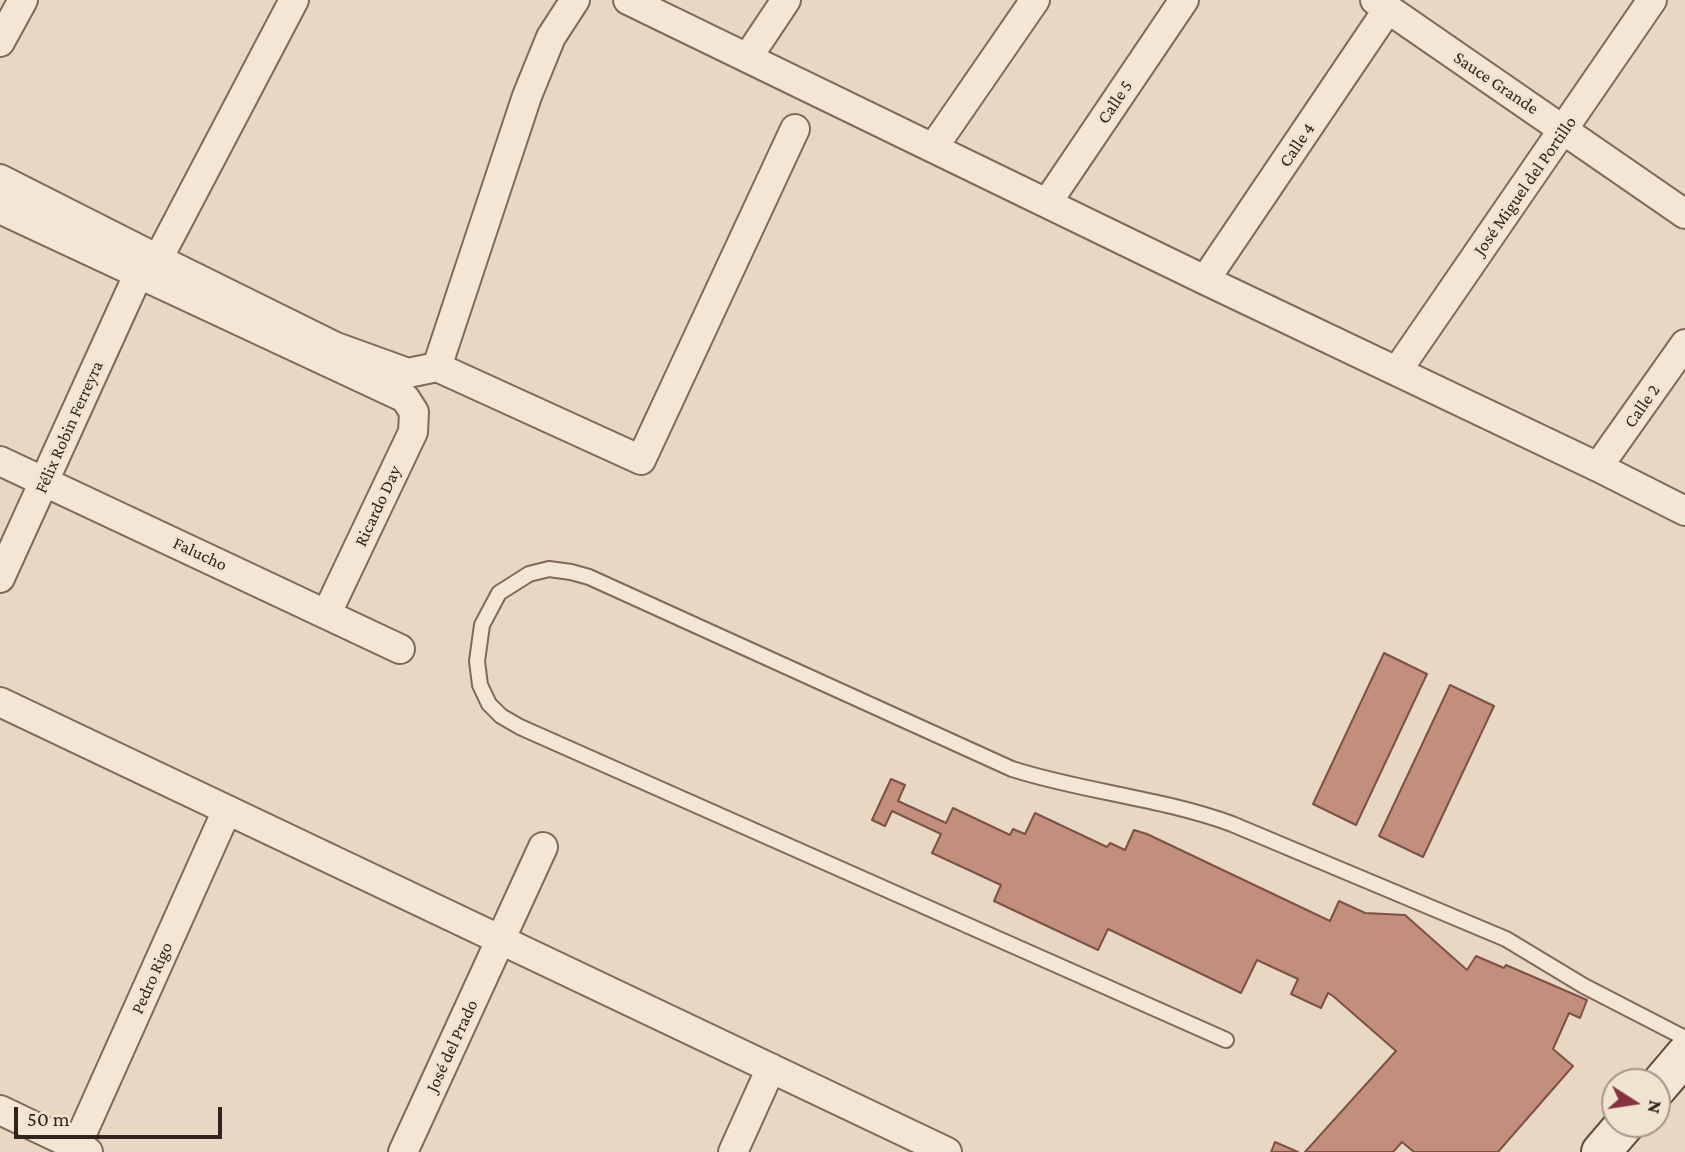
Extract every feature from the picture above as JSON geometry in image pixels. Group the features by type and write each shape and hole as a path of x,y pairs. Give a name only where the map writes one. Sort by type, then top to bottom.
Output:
{"main road":[{"path":"1671,1072 1685,1055"},
{"path":"1601,1152 1613,1138"}],"street":[{"path":"0,42 23,0"},
{"name":"Félix Robin Ferreyra","path":"0,578 148,267 294,0"},
{"path":"437,367 527,96 551,37 575,0"},
{"path":"628,0 1685,511"},
{"path":"748,57 786,0"},
{"path":"933,148 1035,0"},
{"name":"Calle 5","path":"1047,203 1184,0"},
{"name":"José Miguel del Portillo","path":"1397,371 1652,0"},
{"name":"Sauce Grande","path":"1382,5 1685,214"},
{"name":"Calle 4","path":"1205,281 1382,5"},
{"path":"0,209 148,267 337,347 408,373 437,367 641,460 795,129"},
{"path":"0,179 148,267"},
{"name":"Ricardo Day","path":"148,267 405,398 414,412 413,432 327,613"},
{"name":"Calle 2","path":"1598,467 1685,344"},
{"name":"Falucho","path":"0,461 400,649"},
{"path":"0,702 947,1152"},
{"name":"Pedro Rigo","path":"82,1149 227,810"},
{"name":"José del Prado","path":"403,1152 543,846"},
{"path":"733,1152 771,1068"},
{"path":"0,1110 82,1149"}],"lane":[{"path":"1226,1040 520,727 501,716 489,704 480,685 477,662 482,625 499,593 529,574 548,569 589,577 1012,769 1044,779 1202,813 1507,939 1584,986 1685,1038"}],"building":[{"path":"1384,653 1427,674 1356,825 1313,804"},
{"path":"1450,685 1494,706 1423,857 1379,836"},
{"path":"891,779 905,785 898,801 946,823 953,808 1010,835 1013,829 1025,834 1035,813 1107,847 1110,843 1125,850 1134,830 1330,921 1339,901 1365,913 1405,915 1467,970 1476,956 1504,968 1506,965 1587,1000 1580,1018 1569,1013 1553,1049 1573,1066 1498,1152 1414,1152 1402,1142 1393,1152 1305,1152 1396,1051 1333,996 1328,993 1321,1008 1291,994 1298,979 1257,960 1241,993 1108,929 1098,950 994,901 1001,885 932,853 941,834 892,811 885,826 872,820"},
{"path":"1275,1142 1298,1152 1271,1152"}]}
